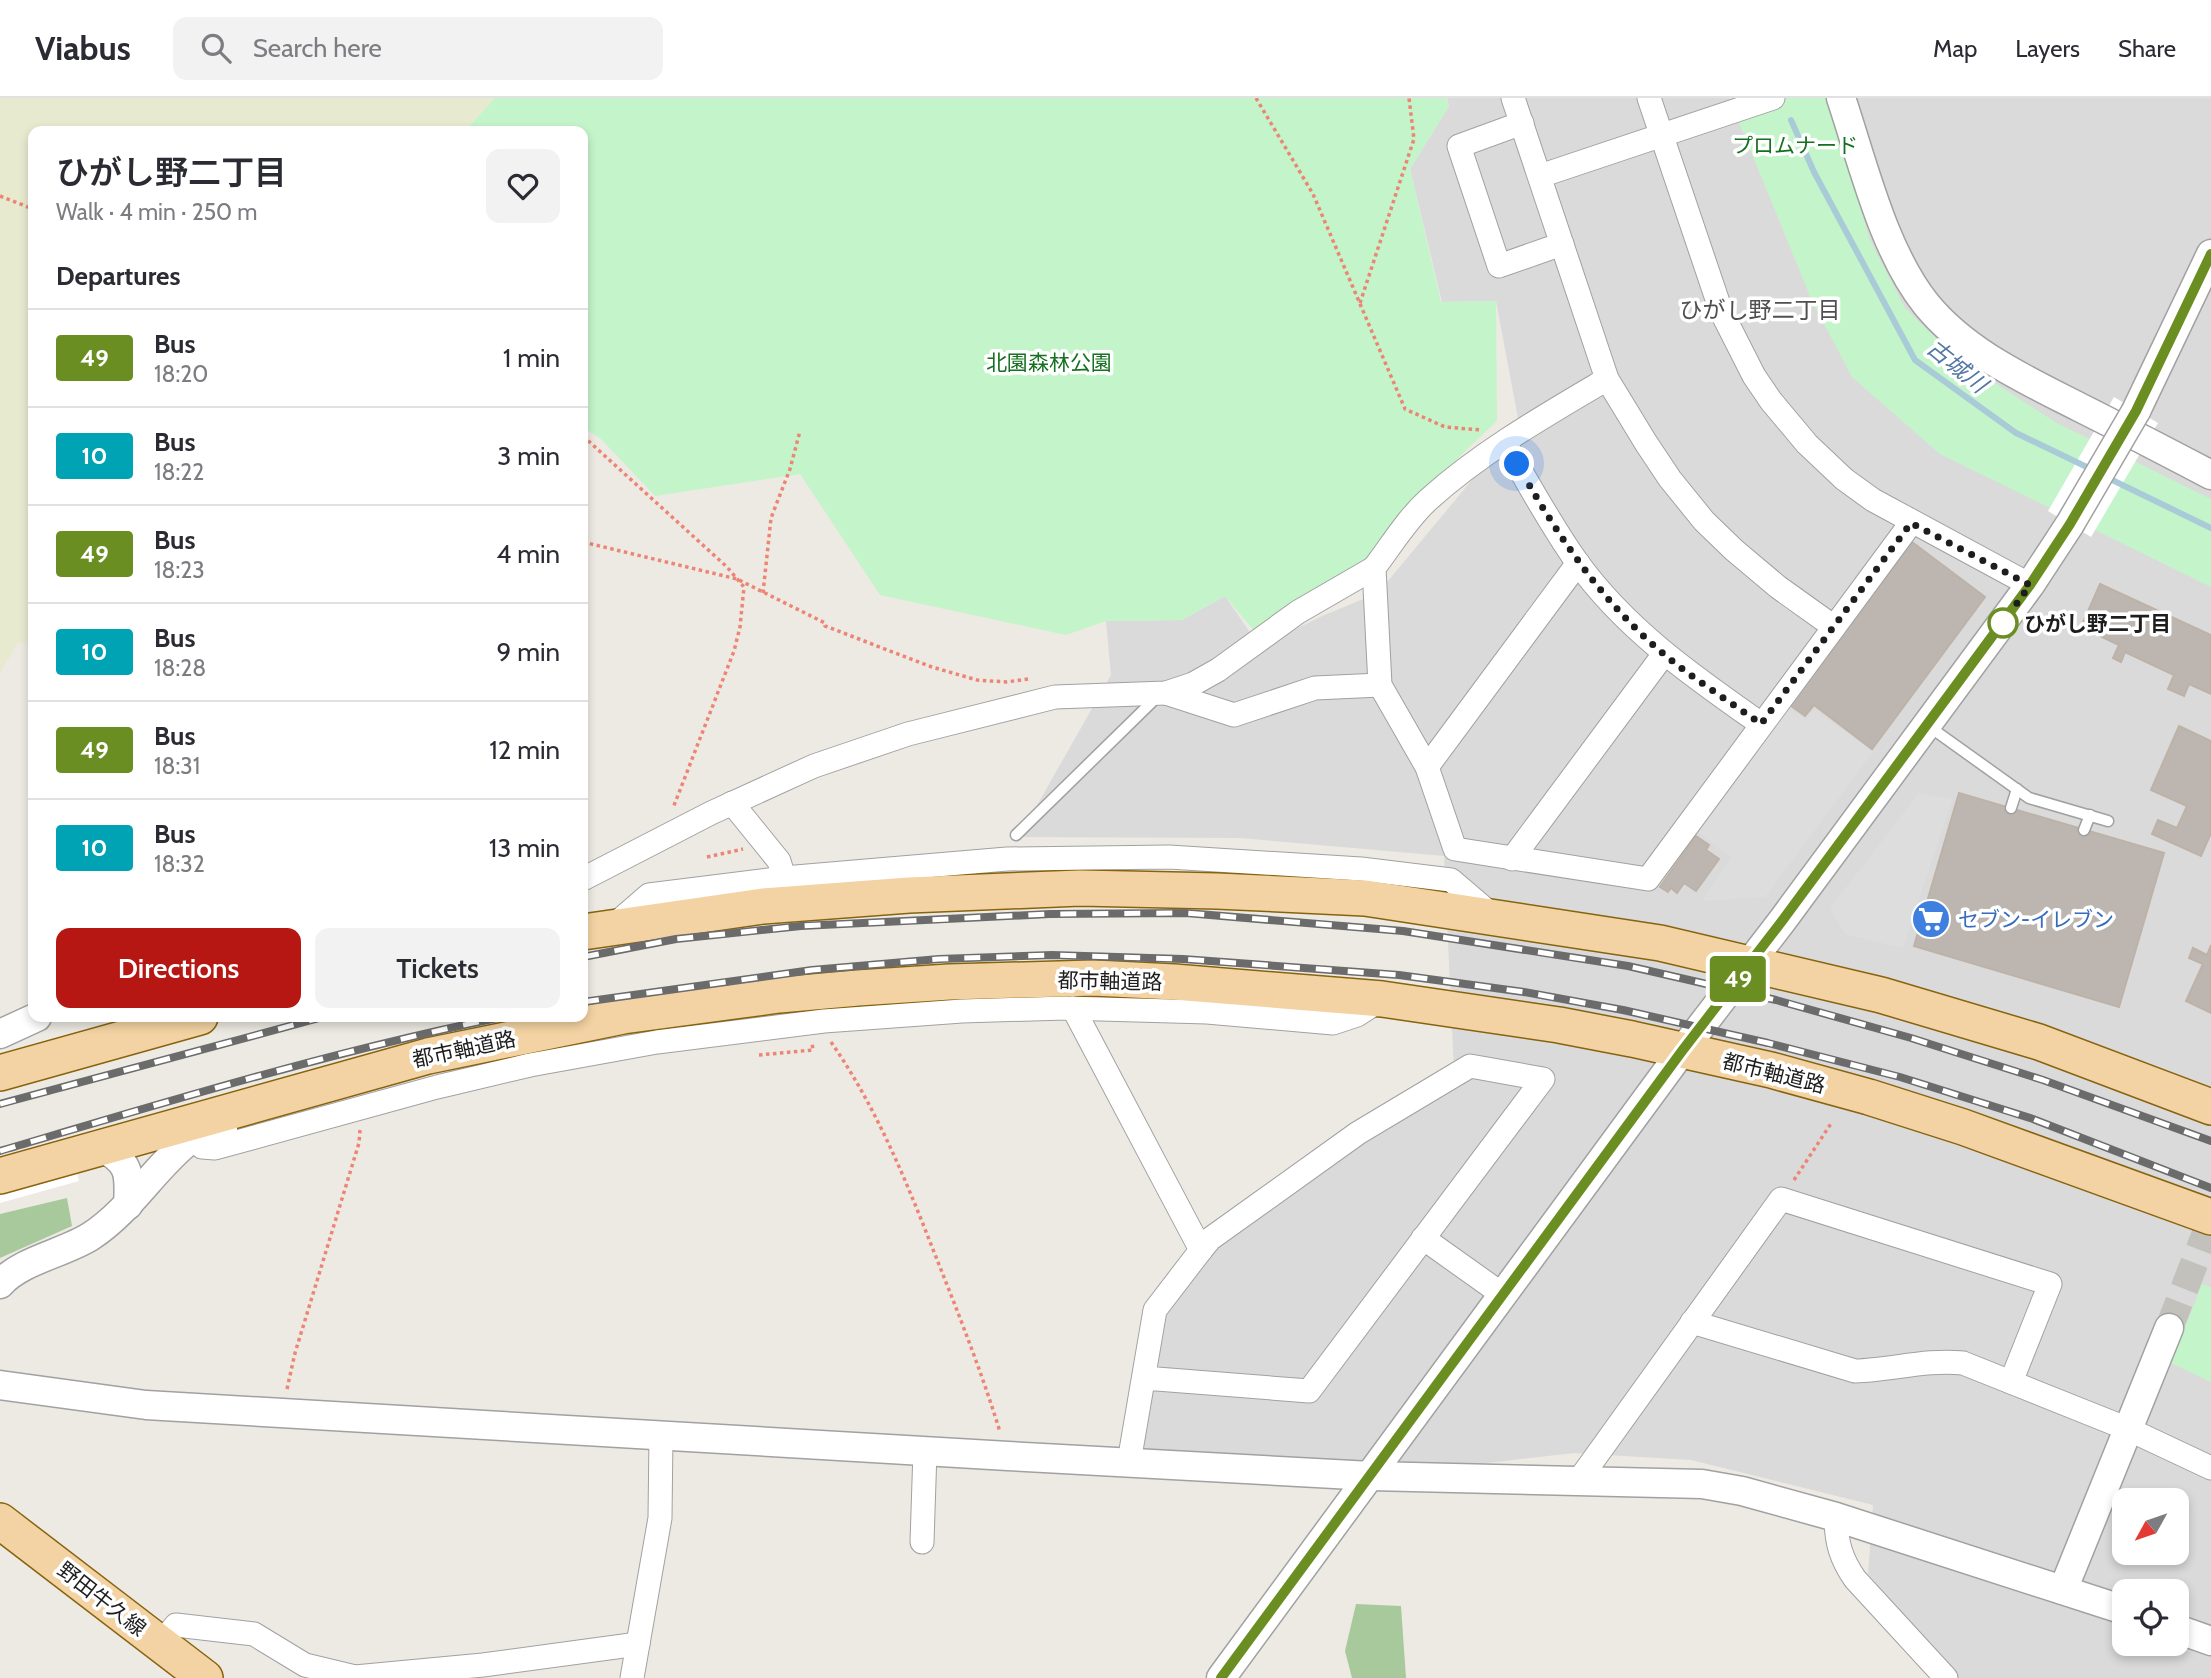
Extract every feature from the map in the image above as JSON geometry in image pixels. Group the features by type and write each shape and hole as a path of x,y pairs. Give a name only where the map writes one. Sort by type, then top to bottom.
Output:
{"main road":[{"path":"597,929 763,906 909,895 1080,888 1365,898 1660,943 1750,963 1881,995 2211,1093"},
{"name":"都市軸道路","path":"0,1176 87,1151 356,1092 397,1064 623,1016 779,995 858,988 949,982 1094,978 1382,999 1559,1025 1771,1070 1962,1127 2211,1217"},
{"path":"0,1073 181,1022"},
{"path":"2039,1042 2211,1107"},
{"path":"2155,1196 2197,1230 2211,1237"},
{"name":"野田牛久線","path":"0,1521 205,1678"}],"street":[{"path":"1513,98 1607,379 1664,470 1704,521 1778,587 1834,627"},
{"path":"1649,98 1721,311 1754,376 1771,401 1807,444 1872,500 2030,585"},
{"path":"1540,176 1773,98"},
{"path":"1841,98 1886,233 1925,303 1951,330 2018,376 2211,475"},
{"path":"1522,124 1459,146 1499,266 1562,244"},
{"path":"1221,1678 1682,1051 2030,585 2070,524 2136,411 2211,254"},
{"path":"588,876 732,803 814,766 908,734 1055,697 1163,693 1194,684 1218,670 1298,611 1374,568 1426,502 1471,465 1499,436 1535,422 1607,379"},
{"path":"1499,436 1578,563 1609,599 1664,653 1761,724"},
{"path":"1374,568 1380,685 1427,767 1455,849 1648,879 1911,523"},
{"path":"1427,767 1578,563"},
{"path":"1512,859 1664,653"},
{"path":"1163,693 1234,715 1315,688 1380,685"},
{"path":"732,803 779,862 784,877"},
{"path":"597,929 649,895 784,877 1007,859 1169,857 1360,869 1451,880 1493,916"},
{"path":"356,1092 427,1090 530,1065 643,1044 824,1021 962,1011 1073,1009 1207,1012 1333,1023 1357,1016 1382,999"},
{"path":"1073,1009 1201,1250"},
{"path":"0,1034 28,1021"},
{"path":"397,1064 427,1090"},
{"path":"1129,1462 1155,1310 1210,1239 1358,1133 1470,1066 1542,1079 1310,1391 1144,1378"},
{"path":"0,1284 16,1271 90,1237 128,1205 189,1130"},
{"path":"87,1151 116,1154 125,1167 129,1184 128,1205"},
{"path":"1579,1480 1781,1199 2050,1284 2011,1382"},
{"path":"1423,1238 1503,1295"},
{"path":"1692,1322 1855,1371 1945,1361 1963,1363 2128,1429 2211,1468"},
{"path":"2063,1590 2169,1328"},
{"path":"0,1385 146,1405 661,1436 1371,1476 1702,1484 1742,1491 1836,1517 2112,1606"},
{"path":"632,1678 660,1518 661,1436"},
{"path":"922,1542 925,1451"},
{"path":"1836,1517 1838,1548 1855,1579 1945,1678"},
{"path":"160,1644 176,1625 254,1634 305,1665 355,1677 483,1665 638,1644"},
{"path":"2189,1633 2211,1641"}],"lane":[{"path":"1016,835 1163,693"},
{"path":"1927,725 2029,798 2108,821"},
{"path":"2011,808 2017,789"},
{"path":"2084,830 2090,816"}],"path":[{"path":"1256,98 1313,194 1405,409 1445,428 1480,430 1499,436"},
{"path":"1360,303 1414,139 1409,98"},
{"path":"0,196 28,207"},
{"path":"763,593 771,519 790,469 800,430"},
{"path":"588,441 727,567 744,587 740,627 734,651 669,818 673,833"},
{"path":"588,543 737,579 825,623 825,626 932,667 977,680 1006,682 1030,679"},
{"path":"707,857 752,848"},
{"path":"824,1021 826,1035 881,1127 926,1230 980,1369 1008,1456"},
{"path":"759,1055 813,1050"},
{"path":"281,1413 295,1353 359,1143 356,1092"},
{"path":"1781,1199 1832,1122"}],"shaded area":[{"path":"1447,98 2211,98 2211,1678 1957,1678 1868,1574 1873,1505 1691,1460 1574,1453 1371,1476 1139,1448 1152,1306 1205,1242 1454,1071 1444,856 1240,838 1019,837 1111,675 1106,621 1182,620 1225,596 1260,647 1322,616 1378,593 1476,475 1523,445 1496,301 1442,302 1410,169 1449,106"},
{"path":"1789,708 1806,720 1814,709 1873,752 1765,897 1702,901 1731,857 1698,832"},
{"path":"1919,793 1953,799 1903,948 1845,934 1830,908"}],"green space":[{"path":"0,98 496,98 475,126 28,126 28,642 18,643 0,673"},
{"name":"北園森林公園","path":"495,98 1446,98 1449,106 1410,169 1441,302 1496,301 1497,421 1463,453 1361,566 1255,632 1225,596 1182,620 1106,621 1066,635 880,595 800,474 655,496 601,439 588,430 588,126 470,126"},
{"name":"プロムナード","path":"1729,98 1827,98 1870,240 1905,308 1955,357 2055,422 2211,499 2211,587 1940,454 1852,377 1812,301"},
{"path":"67,1198 72,1226 0,1258 0,1214"},
{"path":"2202,1284 2211,1287 2211,1382 2171,1363"},
{"path":"1356,1604 1401,1606 1406,1678 1352,1678 1345,1651"}],"pier":[{"path":"2114,397 2158,423 2091,537 2048,511"},
{"path":"69,1143 79,1181 0,1203 0,1162"}],"building":[{"path":"1912,542 1985,597 1872,749 1814,705 1805,716 1790,705"},
{"path":"2100,584 2211,635 2211,694 2189,684 2184,696 2168,689 2174,675 2125,652 2121,662 2113,658 2119,645 2081,627"},
{"path":"2179,726 2211,741 2211,833 2201,856 2152,834 2158,820 2177,828 2187,806 2151,790"},
{"path":"1959,793 2164,853 2119,1007 1914,946"},
{"path":"1696,836 1709,845 1706,850 1719,859 1696,891 1684,883 1677,893 1671,888 1668,892 1660,887"},
{"path":"2211,945 2211,1013 2186,1001 2203,964 2189,958 2193,948 2207,955"}],"waterway":[{"name":"古城川","path":"1791,120 1814,172 1915,360 2016,433 2093,470"},
{"name":"古城川","path":"2106,477 2211,528"}],"tunnel":[{"path":"2169,1328 2211,1220"}],"railway":[{"path":"588,956 676,939 801,926 1050,914 1186,913 1403,931 1628,966 1776,1000 1911,1038 2043,1080 2211,1141"},
{"path":"588,1001 812,970 939,959 1052,955 1183,959 1399,975 1524,992 1623,1010 1900,1077 2033,1119 2211,1188"},
{"path":"0,1104 304,1022"},
{"path":"0,1151 313,1061 480,1022"}],"bus line":[{"name":"49","path":"1221,1678 1682,1051 1782,921 2030,585 2070,524 2136,411 2211,254"}],"place":[{"name":"ひがし野二丁目","path":"2003,623"},
{"name":"セブン-イレブン","path":"1931,919"}],"district":[{"name":"ひがし野二丁目","path":"1760,310"}],"route":[{"path":"1517,464 1578,563 1609,599 1664,653 1761,724 1911,523 2030,585 1999,628 2003,623"}]}
